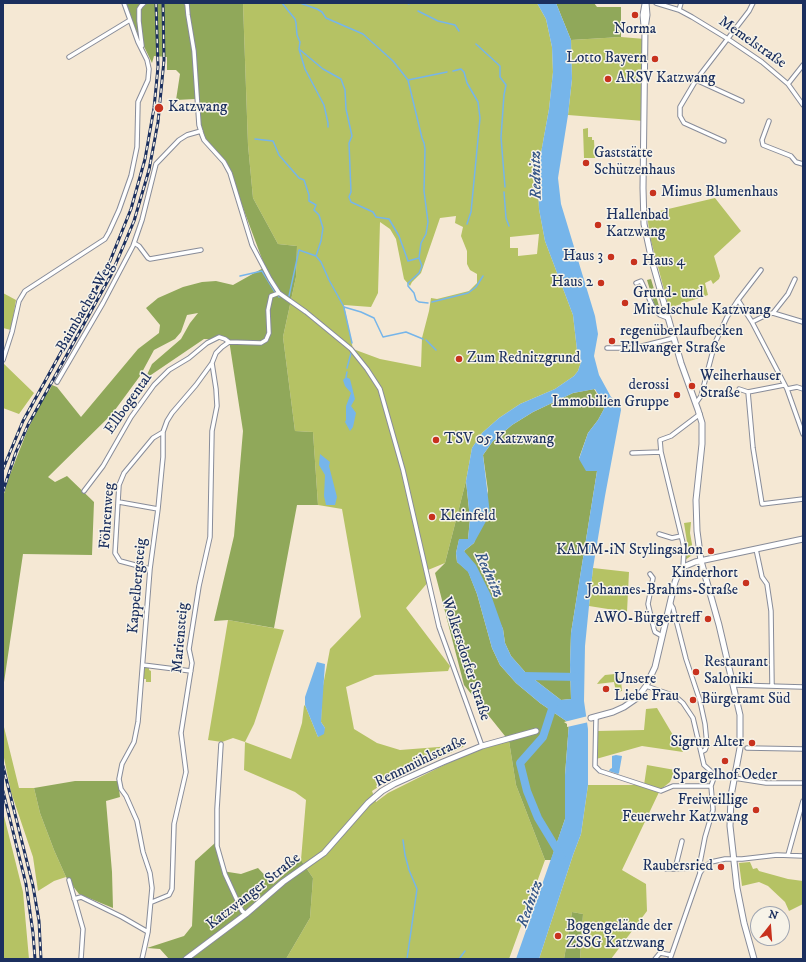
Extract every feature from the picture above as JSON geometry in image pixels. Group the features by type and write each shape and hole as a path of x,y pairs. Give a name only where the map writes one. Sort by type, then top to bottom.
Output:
{"main road":[{"path":"645,3 643,15 645,29 644,212 646,236 686,378 700,414 703,432 697,490 697,535 701,561 720,625 739,708 741,730 740,753 730,810 733,859 741,906 754,959"},
{"path":"593,717 613,712 628,705 639,696 646,686 654,670 676,578 683,567 701,561 803,539"},
{"name":"Rennmühlstraße","path":"334,843 368,803 382,791 394,784 482,746 536,731"},
{"name":"Katzwanger Straße","path":"186,959 246,914 283,882 315,861 334,843"}],"street":[{"path":"124,3 138,42 142,47"},
{"path":"3,360 10,339 19,300 25,291 105,239 119,210 131,176 137,147 138,102 149,76 147,60 142,47 139,21 139,9 144,3"},
{"name":"Wolkersdorfer Straße","path":"186,3 194,52 199,124 204,140 224,162 230,173 252,245 270,279 280,293 351,349 367,369 380,389 403,470 439,627 482,746"},
{"name":"Memelstraße","path":"656,3 679,10 728,38 762,62 788,84 803,105"},
{"path":"679,10 681,3"},
{"path":"724,141 684,123 680,116 680,107 696,80 749,11 752,3"},
{"path":"69,57 130,20"},
{"path":"788,84 803,65"},
{"path":"696,80 742,101"},
{"path":"769,121 762,140 763,145 791,156 796,162 803,164"},
{"name":"Baimbacher Weg","path":"57,382 113,285 134,243 142,220 156,164 179,140 187,135 201,131"},
{"path":"630,169 644,171"},
{"path":"134,243 139,246 150,259 201,250"},
{"path":"696,403 701,396 715,343 727,317 761,270"},
{"path":"773,313 788,294 795,279"},
{"path":"636,283 641,281 654,309 660,315 668,318"},
{"path":"228,342 261,343 266,340 268,333 268,310 271,296 280,293"},
{"path":"738,300 752,322 787,389 803,434"},
{"path":"752,322 773,313 803,322"},
{"name":"Ellbogental","path":"84,491 103,466 131,417 154,385 169,370 188,358 207,343 219,337 228,342"},
{"path":"607,348 634,348 674,338"},
{"name":"Kappelbergsteig","path":"142,959 148,932 152,902 152,888 150,873 143,852 137,821 126,796 121,789 120,779 122,764 134,742 138,722 150,569 163,457 163,432 172,413 212,363 216,353 228,342"},
{"name":"Mariensteig","path":"152,902 169,895 172,888 174,824 186,772 181,733 192,663 189,649 195,608 210,537 212,431 217,406 212,363"},
{"path":"739,389 748,392 784,384"},
{"path":"787,389 797,387 803,389"},
{"path":"748,392 753,448 762,504 803,499"},
{"path":"683,567 684,549 682,536 661,452 660,440 671,436 700,414"},
{"name":"Föhrenweg","path":"150,569 120,562 115,553 119,486 124,473 153,438 163,432"},
{"path":"632,453 661,452"},
{"path":"119,502 158,509"},
{"path":"659,534 671,539 682,536"},
{"path":"756,549 762,577 769,595 771,611 772,685"},
{"path":"650,574 653,578 648,604 655,632 662,636"},
{"path":"670,603 673,608 705,724 707,745 705,750 701,752"},
{"path":"143,665 191,671"},
{"path":"734,685 803,687"},
{"path":"646,686 676,696 683,702 693,718 704,764 715,775 766,783 803,783"},
{"path":"593,717 595,766 600,771 661,791 673,786 711,786"},
{"path":"221,744 217,809 217,846 225,874 242,911 246,914"},
{"path":"747,748 803,749"},
{"path":"700,873 699,868 705,837 713,809 711,786 715,775"},
{"path":"788,855 803,801"},
{"path":"675,869 682,841"},
{"path":"656,959 660,953 670,957 700,873 704,867 711,862 788,855 803,856"},
{"path":"666,869 699,868"},
{"path":"69,880 83,929 81,959"},
{"path":"74,899 81,897 122,917 148,932"}],"green space":[{"path":"123,3 243,3 248,145 253,198 278,244 297,246 296,277 283,337 295,431 313,432 318,505 297,505 274,628 228,620 214,621 234,536 243,431 229,340 204,339 145,379 152,364 181,339 190,323 198,313 187,315 181,332 175,339 154,350 140,376 112,414 48,477 55,482 67,476 94,502 92,555 23,554 3,689 3,497 27,431 47,390 49,391 52,385 57,387 81,417 138,349 159,333 160,325 146,308 158,298 183,287 202,282 216,281 233,285 265,267 227,165 204,137 195,99 176,100 180,74 176,70 167,70 167,57 154,56 152,63"},
{"path":"243,3 537,3 546,19 552,47 553,72 549,109 541,153 538,184 539,209 545,241 573,315 577,350 581,362 578,371 574,376 555,389 520,404 499,418 482,433 472,448 466,481 445,563 428,570 429,581 406,608 450,666 448,671 375,675 346,687 354,729 377,743 400,750 464,745 463,747 383,784 372,791 376,802 388,793 466,754 509,741 516,785 545,860 509,959 286,959 310,918 313,878 301,860 306,800 295,792 244,770 245,742 291,759 302,723 305,705 318,737 325,728 321,722 322,691 330,649 361,617 342,509 318,505 313,432 295,431 283,337 296,277 297,246 278,244 253,198 248,145","holes":["456,216 455,223 463,227 461,236 467,251 467,264 470,270 477,274 477,283 469,291 437,299 431,298 422,338 421,367 380,359 353,349 344,305 371,307 378,293 380,222 390,229 396,239 404,279 410,286 421,273 440,218","539,234 537,254 518,256 518,248 510,248 510,237"]},
{"path":"556,3 594,3 597,7 621,7 621,37 571,40"},
{"name":"ARSV Katzwang","path":"621,37 645,39 644,121 568,115 572,79 571,40"},
{"path":"588,128 588,137 592,137 592,140 594,140 595,158 584,158 583,129"},
{"path":"715,198 741,231 714,256 720,276 719,279 713,284 711,280 705,283 708,295 669,308 650,237 647,214"},
{"path":"651,279 661,313 656,310 647,280"},
{"path":"3,293 16,300 11,330 3,328"},
{"path":"3,363 34,393 19,414 3,408"},
{"path":"594,389 603,403 604,409 588,433 579,458 597,471 571,633 571,699 561,700 526,673 511,656 505,643 503,629 464,551 474,543 488,491 483,455 493,441 512,425 533,412 573,393"},
{"path":"466,481 470,519 468,539 459,540 456,553 457,562 468,571 477,594 492,648 500,665 516,683 540,703 569,723 565,775 565,819 551,860 545,860 516,785 509,741 464,685 435,573 445,563"},
{"path":"691,522 690,533 693,550 692,555 684,561 685,555 689,555 684,523"},
{"path":"593,568 629,572 627,612 589,606"},
{"path":"228,620 284,630 254,724 245,742 233,738 222,742 208,740"},
{"path":"149,667 149,670 151,671 151,682 146,682 146,679 143,679 144,668"},
{"path":"615,674 621,680 622,691 616,692 614,682 597,684 605,675"},
{"path":"657,708 683,752 642,746 596,759 597,731 644,730 646,709"},
{"path":"3,723 19,788 34,788 40,813 66,877 54,881 38,891 33,857 11,792 3,753"},
{"path":"647,765 675,770 670,782 660,790 622,870 646,884 647,911 611,959 580,959 583,914 572,912 564,959 539,959 581,834 588,785 644,785"},
{"path":"75,781 118,781 120,797 106,801 112,872 113,908 79,894 66,877 40,813 34,788"},
{"path":"3,812 23,892 29,959 3,959"},
{"path":"215,843 222,871 241,874 258,868 273,884 301,860 313,878 310,918 286,959 169,959 160,949 147,948 184,936 192,926 195,861"},
{"path":"750,862 753,869 757,868 759,871 788,879 803,881 803,904 790,910 790,906 787,906 785,902 768,886 759,882 742,886 739,863"},
{"path":"572,912 583,914 580,959 564,959"}],"water":[{"path":"537,3 556,3 571,40 572,79 558,178 561,204 595,316 598,334 594,356 599,375 611,397 620,403 621,410 593,568 585,646 584,701 588,729 588,785 581,834 539,959 516,959 565,819 565,775 569,723 540,703 516,683 500,665 492,648 477,594 468,572 457,562 456,553 459,539 468,539 470,519 466,481 472,448 482,433 499,418 520,404 555,389 574,376 578,371 581,362 577,350 573,315 545,241 539,209 538,184 541,153 549,109 553,72 552,47 546,19","holes":["595,389 603,403 604,409 588,433 579,459 586,471 597,471 571,633 571,699 561,700 526,673 511,656 505,643 503,629 491,595 476,565 464,551 474,543 490,514 483,455 493,441 512,425 533,412 573,393"]},
{"path":"346,377 350,379 355,399 351,406 356,413 353,427 350,431 345,422 346,406 351,393 345,386 343,380"},
{"path":"320,454 330,462 329,466 337,497 335,505 326,505 324,496 325,475 319,465"},
{"path":"317,662 325,664 321,722 325,728 324,734 318,737 305,705 305,697"},
{"path":"612,756 622,756 618,774 609,771 612,768"}],"pier":[{"path":"588,716 589,722 567,727 567,724 564,722"}],"waterway":[{"path":"282,3 295,19 297,35 300,42 299,49 305,69 324,105 328,127"},
{"path":"300,3 317,9 322,12 326,18 363,34 393,61 408,80 425,149 424,191 428,222 426,234 421,243 419,258"},
{"path":"418,11 438,21 455,25 459,31"},
{"path":"476,44 500,66 500,77 506,85 501,137 505,187"},
{"path":"299,49 323,69 341,79 345,90 346,109 352,136 349,143 351,192 349,197 351,202 373,212 376,217 389,219 399,236 408,261 419,258 422,266 419,273 408,283 408,286 414,293 416,300 419,302 428,303"},
{"path":"453,71 461,69 464,72 467,83 478,102 480,118 471,212 467,224"},
{"path":"408,80 447,72"},
{"path":"255,139 273,141 279,155 299,178 304,180 309,195 309,201 316,205 314,210 319,215 323,228 321,241 316,256"},
{"path":"504,192 506,218 509,226"},
{"path":"289,296 299,250 316,256 321,262 344,307 374,318 383,337 406,332 423,339"},
{"path":"240,276 262,271 275,292"},
{"path":"432,302 468,293 476,287 483,276"},
{"path":"344,308 352,343"},
{"path":"426,340 436,350"},
{"path":"347,368 351,353"},
{"path":"346,377 347,372"},
{"name":"Rednitz","path":"523,676 578,677"},
{"name":"Rednitz","path":"554,703 543,737 520,763 527,791 538,818 561,856"},
{"path":"403,840 409,870 417,889 407,959"},
{"path":"459,959 465,951"}],"railway":[{"path":"3,469 23,421 106,271 131,209 145,159 154,108 158,67 156,3"},
{"path":"3,491 16,452 28,425 111,275 134,221 149,170 158,122 164,60 163,3"},
{"path":"3,766 33,886 39,921 41,959"},
{"path":"3,791 26,884 35,959"}],"place":[{"name":"Norma","path":"635,15"},
{"name":"Lotto Bayern","path":"655,59"},
{"name":"ARSV Katzwang","path":"608,79"},
{"name":"Katzwang","path":"159,108"},
{"name":"Gaststätte Schützenhaus","path":"586,163"},
{"name":"Mimus Blumenhaus","path":"653,193"},
{"name":"Hallenbad Katzwang","path":"598,225"},
{"name":"Haus 3","path":"611,257"},
{"name":"Haus 4","path":"634,262"},
{"name":"Haus 2","path":"601,283"},
{"name":"Grund- und Mittelschule Katzwang","path":"625,303"},
{"name":"regenüberlaufbecken Ellwanger Straße","path":"612,341"},
{"name":"Zum Rednitzgrund","path":"459,359"},
{"name":"Weiherhauser Straße","path":"692,386"},
{"name":"derossi Immobilien Gruppe","path":"677,395"},
{"name":"TSV 05 Katzwang","path":"436,440"},
{"name":"Kleinfeld","path":"432,517"},
{"name":"KAMM-iN Stylingsalon","path":"711,551"},
{"name":"Kinderhort Johannes-Brahms-Straße","path":"746,583"},
{"name":"AWO-Bürgertreff","path":"708,619"},
{"name":"Restaurant Saloniki","path":"696,672"},
{"name":"Unsere Liebe Frau","path":"606,689"},
{"name":"Bürgeramt Süd","path":"693,700"},
{"name":"Sigrun Alter","path":"752,743"},
{"name":"Spargelhof Oeder","path":"725,761"},
{"name":"Freiweillige Feuerwehr Katzwang","path":"756,810"},
{"name":"Raubersried","path":"721,867"},
{"name":"Bogengelände der ZSSG Katzwang","path":"558,936"}]}
